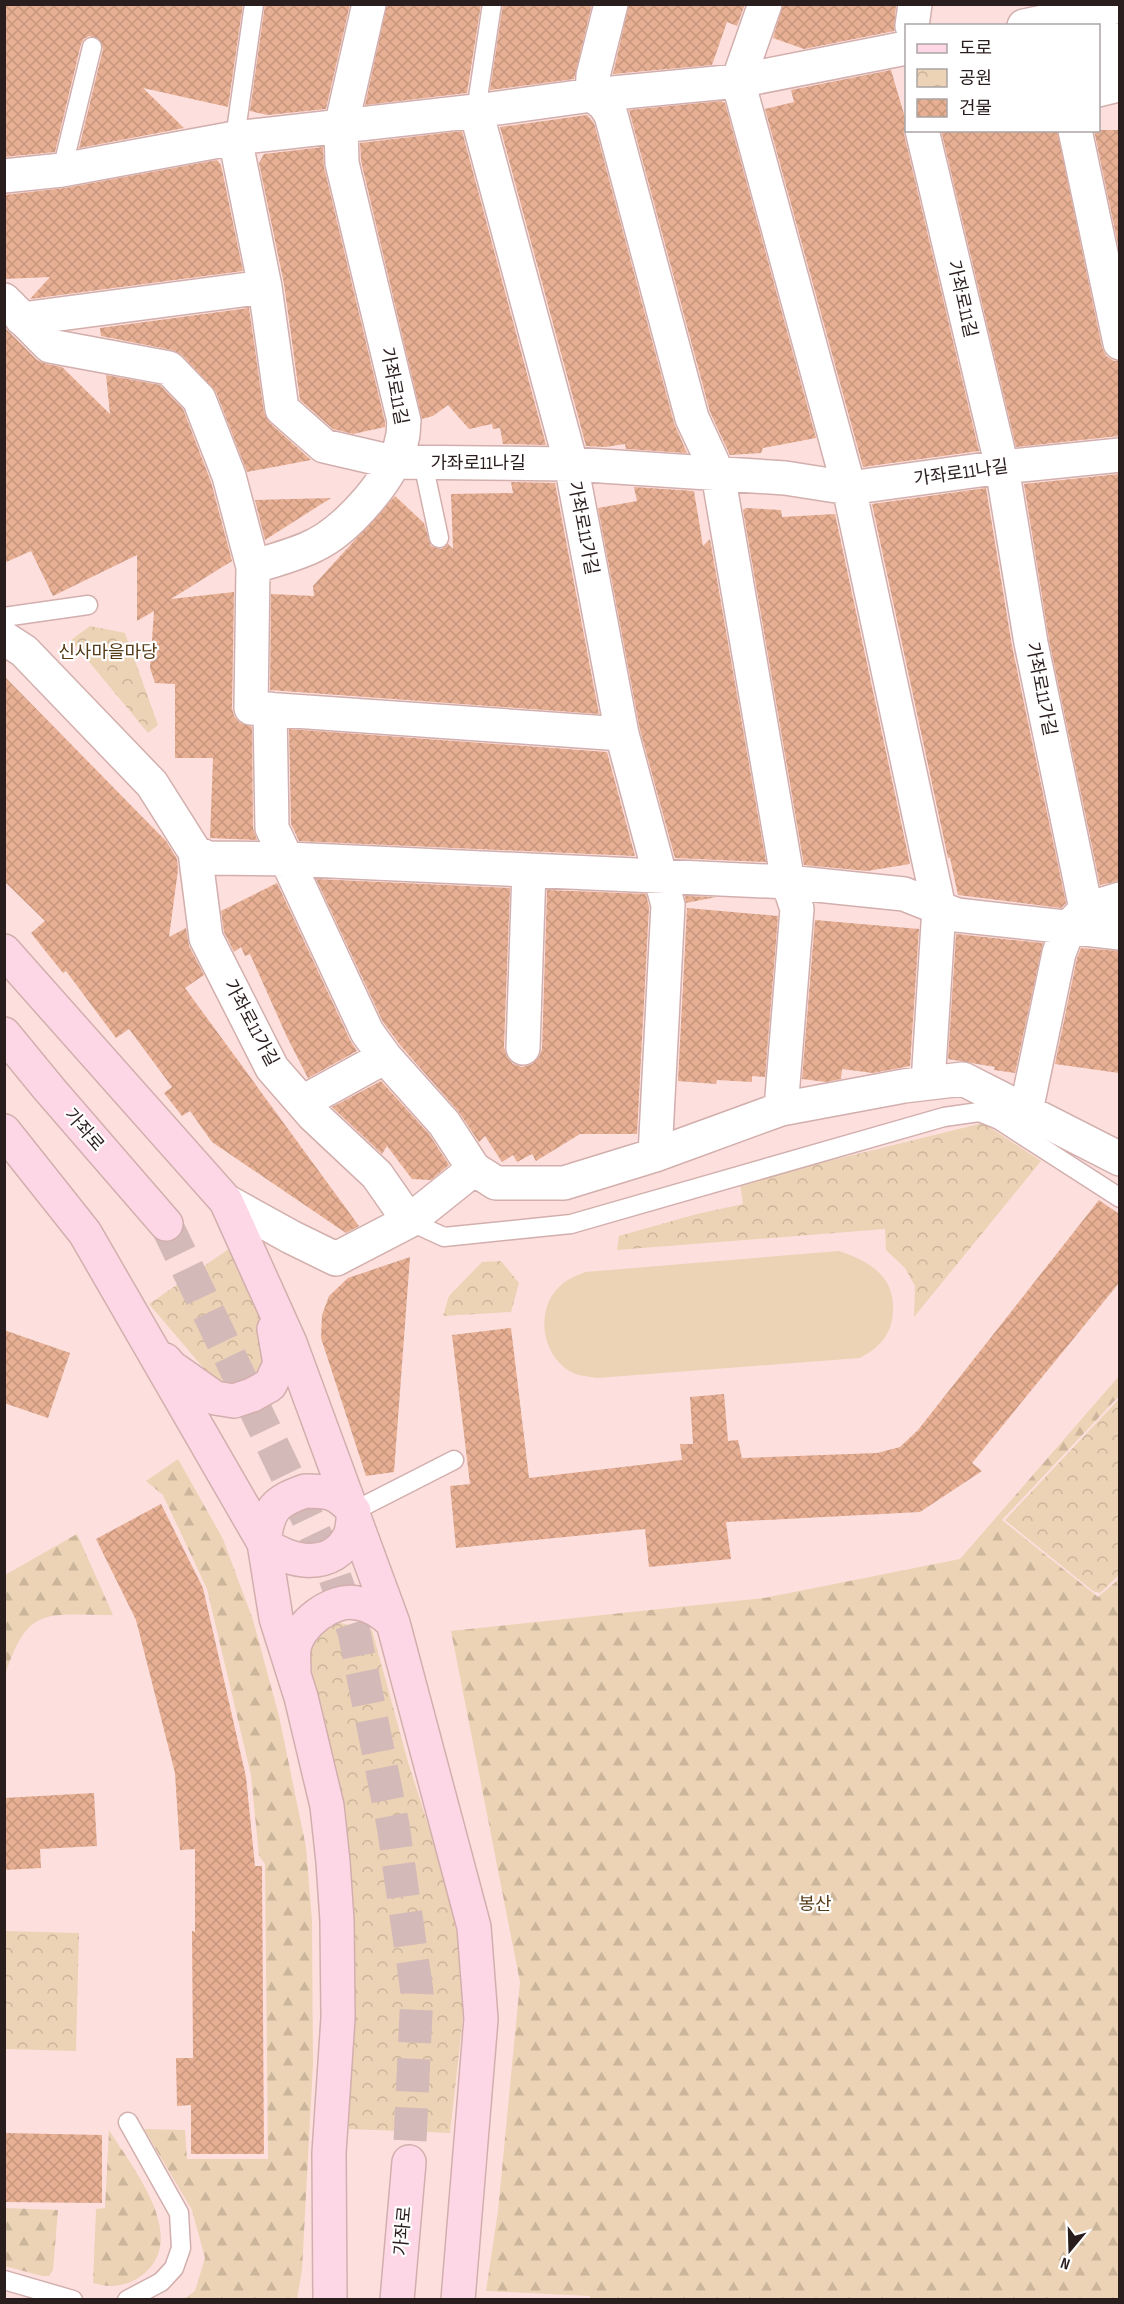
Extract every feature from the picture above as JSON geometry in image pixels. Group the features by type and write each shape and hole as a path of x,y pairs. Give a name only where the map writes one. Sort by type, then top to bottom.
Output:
{"main road":[{"path":"4,951 226,1201 290,1343 354,1511 393,1623 474,1927 482,2019 458,2300"},
{"name":"가좌로","path":"4,1034 166,1224"},
{"path":"4,1131 85,1233 264,1543 276,1553 303,1561 331,1556 341,1548 351,1534 354,1511"},
{"path":"142,1334 171,1367 215,1398 234,1401 252,1395 270,1385 280,1364 265,1286"},
{"path":"330,2300 329,2153 338,2018 337,1921 333,1862 327,1806 294,1675 276,1618 264,1543 266,1526 276,1504 304,1491 323,1491 340,1496 354,1511"},
{"path":"294,1675 294,1647 306,1625 325,1609 355,1602 380,1610 393,1623"},
{"name":"가좌로","path":"397,2300 409,2162"}],"street":[{"name":"가좌로11길","path":"369,4 341,127 342,163 404,421 402,441 408,462"},
{"path":"592,95 592,76 611,4"},
{"path":"765,4 738,81 849,488 939,908 928,1083"},
{"path":"912,24 915,4"},
{"path":"1040,17 1109,8 1114,86 1100,90"},
{"path":"4,176 62,170 235,138 476,111 592,95 738,81 905,48"},
{"path":"592,95 604,104 611,115 692,418 718,474 788,882 797,909 781,1109"},
{"path":"476,111 571,464"},
{"name":"가좌로11길","path":"922,132 1002,467"},
{"path":"1075,132 1119,342"},
{"path":"235,138 265,287 282,409 324,446 408,462"},
{"path":"13,309 265,287"},
{"path":"13,309 50,346 169,368 199,399 229,476 253,567 260,708 272,828 367,1032 385,1057 444,1123 485,1176"},
{"name":"가좌로11나길","path":"408,462 571,464 785,478 849,488 1002,467 1119,455"},
{"path":"253,567 315,545 349,521 373,494 408,462"},
{"name":"가좌로11가길","path":"571,464 622,734 668,905 654,1155"},
{"name":"가좌로11가길","path":"1002,467 1077,918"},
{"name":"가좌로11가길","path":"4,638 24,651 152,784 195,852 206,938 272,1068 313,1115 377,1175 410,1221"},
{"path":"260,708 622,734"},
{"path":"195,852 208,858 288,859 788,882 904,894 957,915 1077,918 1119,933"},
{"path":"524,1048 529,870"},
{"path":"1026,1111 1059,952 1077,918 1119,899"},
{"path":"303,1102 385,1057"},
{"path":"226,1201 336,1259 410,1221 485,1176 564,1183 654,1155 781,1109 963,1079 1119,1159"}],"lane":[{"path":"235,138 254,4"},
{"path":"476,111 492,4"},
{"path":"62,170 92,47"},
{"path":"408,462 438,538"},
{"path":"4,617 88,605"},
{"path":"410,1221 444,1237 571,1224 944,1117 979,1112 999,1120 1119,1198"},
{"path":"354,1511 454,1460"},
{"path":"127,2300 161,2282 174,2268 181,2248 178,2214 128,2122"},
{"path":"4,2280 73,2300"}],"green space":[{"name":"신사마을마당","path":"90,626 125,633 158,725 148,733 71,640"},
{"path":"983,1123 1041,1161 914,1317 915,1286 905,1268 886,1250 885,1229 617,1250 619,1236 697,1214 743,1204 740,1183"},
{"path":"233,1246 262,1307 267,1355 256,1372 237,1385 212,1378 149,1304"},
{"path":"839,1251 870,1265 885,1279 890,1288 893,1311 887,1334 879,1345 860,1358 597,1378 578,1375 566,1368 549,1348 544,1322 546,1309 552,1296 566,1281 585,1272"},
{"path":"501,1261 519,1283 511,1312 443,1316 449,1296 482,1262"},
{"name":"봉산","path":"1119,1376 1119,1396 1002,1520 1098,1597 1119,1579 1119,2299 590,2300 590,2296 486,2291 498,2211 520,1982 451,1631 764,1598 960,1559"},
{"path":"1119,1399 1119,1575 1100,1593 1093,1591 1005,1520"},
{"path":"178,1459 223,1539 253,1620 279,1716 306,1847 312,1921 313,2064 302,2270 297,2299 184,2299 195,2291 205,2258 192,2210 144,2129 185,2130 187,2159 268,2159 265,1864 259,1856 251,1775 207,1589 163,1495 146,1481"},
{"path":"77,1534 113,1615 72,1614 43,1618 32,1625 22,1636 5,1676 5,1575"},
{"path":"336,1622 372,1630 408,1762 459,1922 464,1958 463,2018 450,2133 349,2129 353,1902 318,1696 305,1647"},
{"path":"5,1931 79,1933 76,2051 5,2049"},
{"path":"109,2130 142,2182 152,2203 159,2223 161,2243 155,2261 141,2276 124,2284 106,2286 93,2283 96,2209 105,2208"},
{"path":"5,2208 58,2210 53,2270 49,2276 5,2266"}],"building":[{"path":"4,4 243,4 228,107 143,88 184,128 79,148 103,49 99,39 89,36 81,44 55,152 4,157"},
{"path":"265,4 350,4 326,109 268,115 250,111"},
{"path":"387,4 481,4 467,93 365,105"},
{"path":"503,4 592,4 574,79 490,90"},
{"path":"629,4 745,4 737,26 727,22 712,65 613,74"},
{"path":"783,4 896,4 894,31 804,49 773,38"},
{"path":"891,70 905,118 904,134 979,451 863,467 765,109 794,102 791,90"},
{"path":"721,101 725,103 816,438 763,448 761,453 730,455 710,412 629,110"},
{"path":"587,115 594,123 674,423 687,453 626,449 625,444 605,447 586,446 500,127"},
{"path":"1100,130 1119,130 1119,250 1094,132 1100,132"},
{"path":"462,131 546,445 503,444 500,428 493,429 492,424 469,429 448,405 433,416 422,419 361,161 360,143"},
{"path":"941,132 1057,132 1102,347 1106,356 1119,361 1119,436 1016,447"},
{"path":"323,147 324,167 385,422 385,427 353,434 333,429 300,400 284,284 259,163 264,154"},
{"path":"217,160 221,165 243,271 30,299 50,277 4,279 4,195 65,188"},
{"path":"249,308 264,412 270,423 311,460 247,472 216,392 182,355 172,350 101,336 100,328"},
{"path":"4,327 37,360 62,367 110,414 106,375 160,385 183,409 211,482 232,561 171,599 234,592 232,708 234,716 240,723 252,727 253,828 257,840 210,838 213,758 175,758 175,684 155,683 150,668 154,611 137,621 137,555 53,596 31,551 4,563"},
{"path":"1119,474 1119,881 1100,885 1049,640 1024,484"},
{"path":"511,482 555,483 599,714 270,690 271,594 314,596 313,586 395,496 424,523 431,546 441,549 448,544 453,549 451,494 513,493"},
{"path":"634,487 694,491 703,546 710,539 766,862 675,858 640,730 598,508 637,501"},
{"path":"986,488 1012,646 1066,903 1061,908 958,895 950,858 948,858 872,504"},
{"path":"331,498 265,540 255,500"},
{"path":"746,508 781,510 782,517 835,514 910,864 867,871 804,865 743,510"},
{"path":"4,676 166,841 177,859 178,870 169,937 186,928 189,946 204,975 185,988 359,1226 346,1233 212,1142 190,1111 182,1116 164,1093 172,1087 129,1029 116,1038 66,971 63,973 31,933 45,921 4,881"},
{"path":"289,729 607,752 635,856 299,841 291,824"},
{"path":"316,879 510,888 504,1047 507,1057 513,1064 522,1067 532,1064 539,1057 542,1049 547,890 646,894 649,907 637,1134 580,1134 536,1161 532,1154 517,1162 513,1155 502,1162 485,1136 479,1142 458,1111 400,1045 383,1022"},
{"path":"277,883 357,1051 308,1078 250,954 245,956 241,947 234,952 224,932 221,911"},
{"path":"685,896 716,897 686,903"},
{"path":"687,908 778,916 765,1077 752,1076 752,1082 717,1080 716,1084 678,1081"},
{"path":"815,920 919,929 910,1066 873,1073 842,1069 841,1079 826,1082 802,1079"},
{"path":"956,934 1043,943 1015,1073 948,1059"},
{"path":"1081,948 1119,951 1119,1073 1055,1064"},
{"path":"381,1081 429,1134 449,1165 431,1180 412,1179 387,1146 382,1154 332,1107"},
{"path":"1099,1200 1119,1214 1119,1283 972,1463 982,1471 920,1512 726,1522 731,1559 649,1567 645,1529 456,1548 450,1486 470,1484 452,1335 511,1328 529,1478 682,1460 680,1444 693,1444 690,1397 724,1394 728,1441 738,1440 742,1458 877,1453 900,1447 918,1430"},
{"path":"410,1257 394,1472 366,1476 321,1338 322,1315 329,1296 348,1278"},
{"path":"4,1330 70,1353 48,1418 4,1403"},
{"path":"161,1504 203,1588 246,1777 255,1866 262,1866 264,2154 191,2154 191,2105 177,2106 176,2058 193,2058 192,1931 195,1932 195,1849 180,1850 175,1773 136,1620 96,1539"},
{"path":"94,1793 97,1846 40,1849 41,1868 4,1870 4,1798"},
{"path":"4,2133 102,2135 102,2203 4,2202"}],"tunnel":[{"path":"166,1224 332,1569 354,1632 393,1825 417,1992 409,2162"}]}
